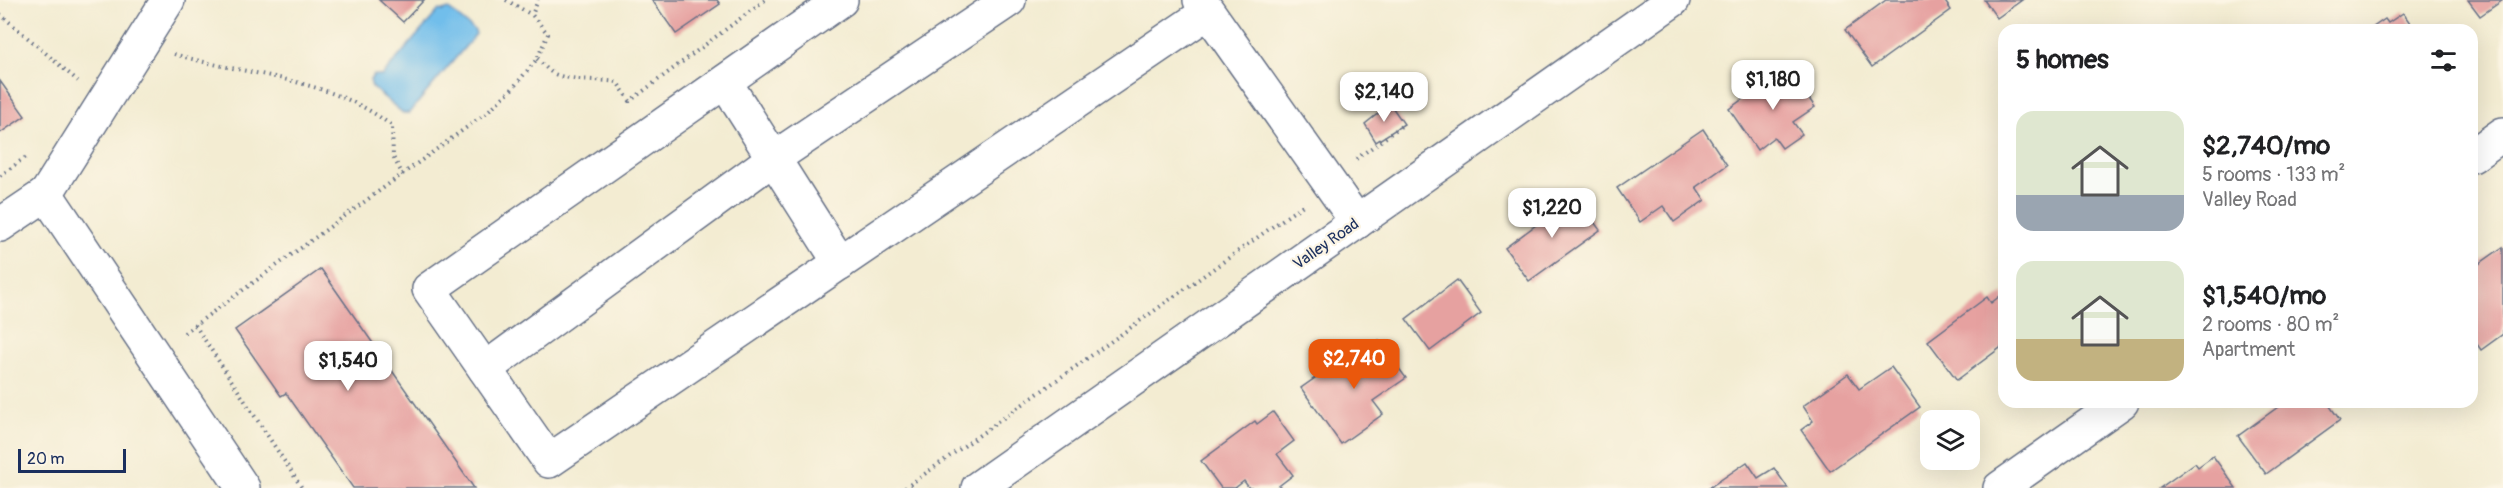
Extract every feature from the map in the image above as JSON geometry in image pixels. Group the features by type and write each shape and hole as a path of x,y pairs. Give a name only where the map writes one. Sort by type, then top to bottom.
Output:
{"street":[{"path":"0,225 46,194 168,0"},
{"path":"841,0 429,289 549,461 840,263 1204,6 1357,222"},
{"path":"485,369 774,158 1009,0"},
{"name":"Valley Road","path":"978,488 1673,0"},
{"path":"725,81 840,263"},
{"path":"2478,152 2503,134"},
{"path":"46,194 243,488"},
{"path":"2000,488 2113,408"}],"path":[{"path":"184,333 485,114 512,89 537,58 548,34 532,15 506,0"},
{"path":"532,15 538,0"},
{"path":"537,58 552,73 571,79 595,78 617,82 630,101 765,0"},
{"path":"0,14 82,84 108,94"},
{"path":"143,39 153,47 177,55 282,78 338,95 372,110 392,126 393,157 403,175"},
{"path":"905,488 1298,209 1376,142 1404,124"},
{"path":"0,176 27,156"},
{"path":"195,325 302,488"}],"water":[{"path":"449,9 476,34 409,113 403,113 372,87 370,80 374,75 382,76 439,10"}],"building":[{"path":"379,0 424,0 403,22"},
{"path":"652,0 717,0 720,4 676,34"},
{"path":"1886,0 1944,0 1951,10 1872,67 1845,30"},
{"path":"1984,0 2022,0 1997,18"},
{"path":"2468,0 2503,0 2480,16"},
{"path":"2403,13 2411,24 2378,24 2385,19 2388,23"},
{"path":"1787,67 1815,107 1793,122 1802,134 1782,148 1774,137 1757,150 1729,109"},
{"path":"0,81 25,116 0,133"},
{"path":"1390,104 1404,124 1376,142 1365,124"},
{"path":"1703,129 1727,165 1696,187 1705,200 1674,222 1663,206 1640,222 1617,188"},
{"path":"1575,196 1600,230 1529,281 1505,248"},
{"path":"2503,247 2503,334 2481,350 2478,346 2478,265"},
{"path":"321,269 474,488 353,488 286,393 281,396 235,330"},
{"path":"1457,280 1481,313 1430,351 1406,319"},
{"path":"1987,297 1991,303 1998,298 1998,349 1957,380 1928,341"},
{"path":"1379,341 1406,378 1373,401 1383,414 1341,444 1301,388 1359,347 1363,352"},
{"path":"1891,367 1920,407 1830,471 1801,430 1813,421 1803,406 1848,374 1859,389"},
{"path":"2277,408 2331,408 2340,420 2266,474 2238,436"},
{"path":"1273,412 1294,441 1277,454 1293,475 1276,488 1249,488 1244,481 1235,488 1221,488 1201,461 1255,421 1257,424"},
{"path":"2213,456 2236,488 2160,488 2195,463 2198,467"},
{"path":"1747,462 1758,478 1774,468 1788,488 1709,488"}]}
